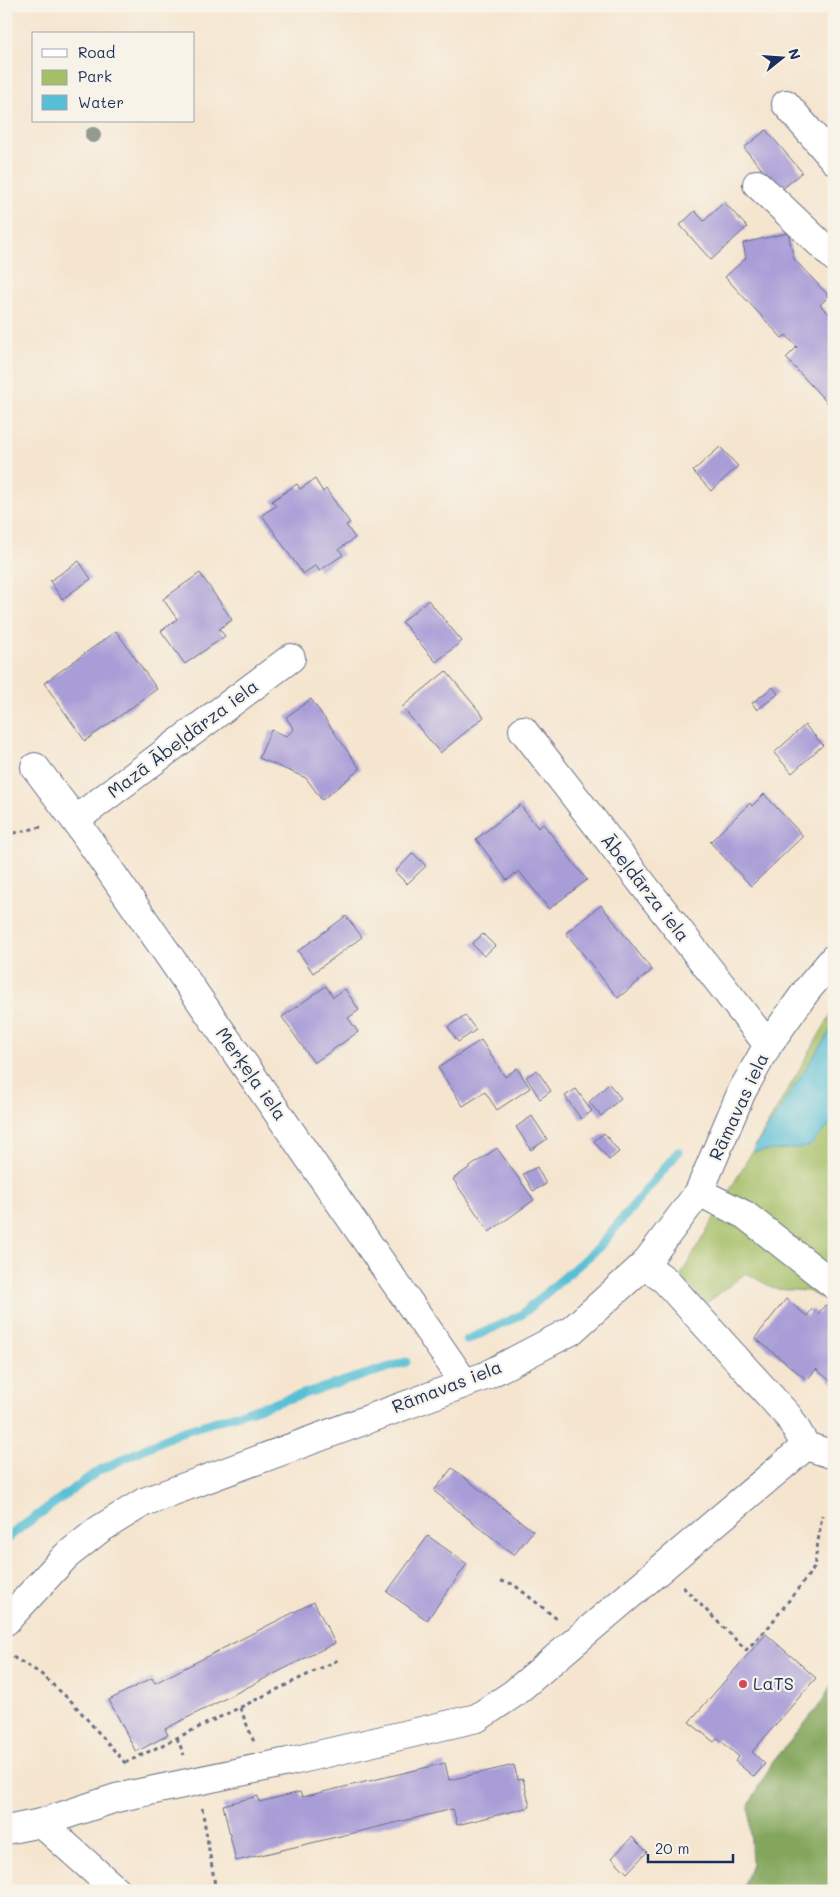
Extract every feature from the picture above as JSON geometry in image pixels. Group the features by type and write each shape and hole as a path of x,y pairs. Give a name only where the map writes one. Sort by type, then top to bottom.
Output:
{"street":[{"path":"786,104 834,160"},
{"path":"757,184 834,257"},
{"name":"Mazā Ābeļdārza iela","path":"75,820 291,658"},
{"name":"Ābeļdārza iela","path":"523,730 768,1045"},
{"name":"Merķeļa iela","path":"35,767 75,820 464,1382"},
{"name":"Rāmavas iela","path":"6,1620 66,1556 100,1529 144,1502 464,1382 485,1376 571,1331 644,1265 699,1192 742,1091 768,1045 807,990 834,958"},
{"path":"699,1192 745,1215 834,1285"},
{"path":"644,1265 665,1280 788,1417 806,1446 834,1455"},
{"path":"6,1830 41,1823 116,1798 264,1767 477,1718 513,1694 806,1446"},
{"path":"41,1823 117,1891"}],"path":[{"path":"6,835 75,820"},
{"path":"662,1567 746,1650 767,1629 814,1568 822,1515"},
{"path":"501,1581 513,1584 579,1637"},
{"path":"6,1653 40,1673 72,1702 125,1763 137,1782 139,1793"},
{"path":"125,1763 338,1660"},
{"path":"240,1708 264,1767"},
{"path":"197,1781 216,1891"}],"green space":[{"path":"834,1009 834,1305 808,1291 775,1289 746,1273 704,1305 680,1277"},
{"path":"834,1681 834,1891 742,1891 752,1864 749,1805 772,1763 819,1706"}],"water":[{"path":"834,1025 834,1120 809,1147 752,1152"}],"building":[{"path":"766,130 802,172 780,191 744,148"},
{"path":"724,202 747,227 711,260 680,225 695,211 704,221"},
{"path":"788,233 794,259 829,296 820,305 829,314 831,311 834,314 834,420 828,414 833,409 786,358 797,347 786,335 782,338 725,277 746,258 743,243"},
{"path":"720,447 738,466 711,491 693,471"},
{"path":"315,479 323,492 326,489 350,523 346,525 355,538 339,549 343,555 319,571 316,565 303,574 262,515 276,506 272,501 297,484 300,489"},
{"path":"79,561 91,579 62,599 50,581"},
{"path":"200,573 232,620 219,629 225,636 185,664 161,631 177,619 163,599"},
{"path":"428,600 462,641 436,662 402,622"},
{"path":"116,631 157,689 85,741 44,683"},
{"path":"446,671 484,717 440,753 402,707"},
{"path":"773,687 778,694 757,710 752,703"},
{"path":"311,699 360,769 322,800 306,778 259,758 271,730 286,736 294,730 286,717"},
{"path":"805,725 823,745 792,773 774,753"},
{"path":"764,794 803,836 751,886 710,842 750,803 752,806"},
{"path":"520,805 538,828 543,824 587,880 549,909 519,871 507,880 476,839"},
{"path":"413,853 426,866 407,884 395,872"},
{"path":"601,905 652,970 618,998 566,933"},
{"path":"346,916 362,937 313,973 298,951"},
{"path":"483,934 495,946 484,956 472,944"},
{"path":"326,986 333,997 345,989 359,1010 348,1018 358,1032 314,1063 282,1017"},
{"path":"465,1015 476,1030 458,1042 448,1027"},
{"path":"481,1040 505,1077 517,1068 530,1088 497,1110 485,1092 463,1106 438,1068"},
{"path":"537,1070 551,1091 540,1099 526,1077"},
{"path":"609,1084 621,1098 601,1116 589,1102"},
{"path":"576,1089 592,1111 581,1119 565,1096"},
{"path":"532,1116 547,1139 531,1150 516,1127"},
{"path":"604,1133 619,1152 609,1160 594,1141"},
{"path":"497,1148 534,1200 489,1232 453,1179"},
{"path":"537,1167 546,1184 533,1191 523,1174"},
{"path":"786,1299 807,1316 812,1309 818,1314 825,1305 834,1311 834,1384 816,1369 807,1380 755,1338"},
{"path":"452,1468 533,1531 514,1555 434,1491"},
{"path":"428,1536 467,1564 427,1620 387,1592"},
{"path":"314,1602 335,1643 165,1729 168,1735 136,1752 109,1700 152,1678 155,1683"},
{"path":"766,1634 816,1678 752,1752 765,1764 754,1777 735,1761 739,1757 718,1738 714,1742 689,1722"},
{"path":"445,1763 449,1780 514,1765 518,1780 523,1779 530,1807 457,1825 453,1809 236,1861 223,1805 258,1796 259,1802 300,1792 302,1797"},
{"path":"632,1837 647,1852 627,1873 612,1858"}],"waterway":[{"path":"467,1340 521,1315 598,1248 678,1152"},
{"path":"6,1542 12,1534 98,1471 178,1433 406,1362"}],"place":[{"name":"LaTS","path":"743,1684"}]}
